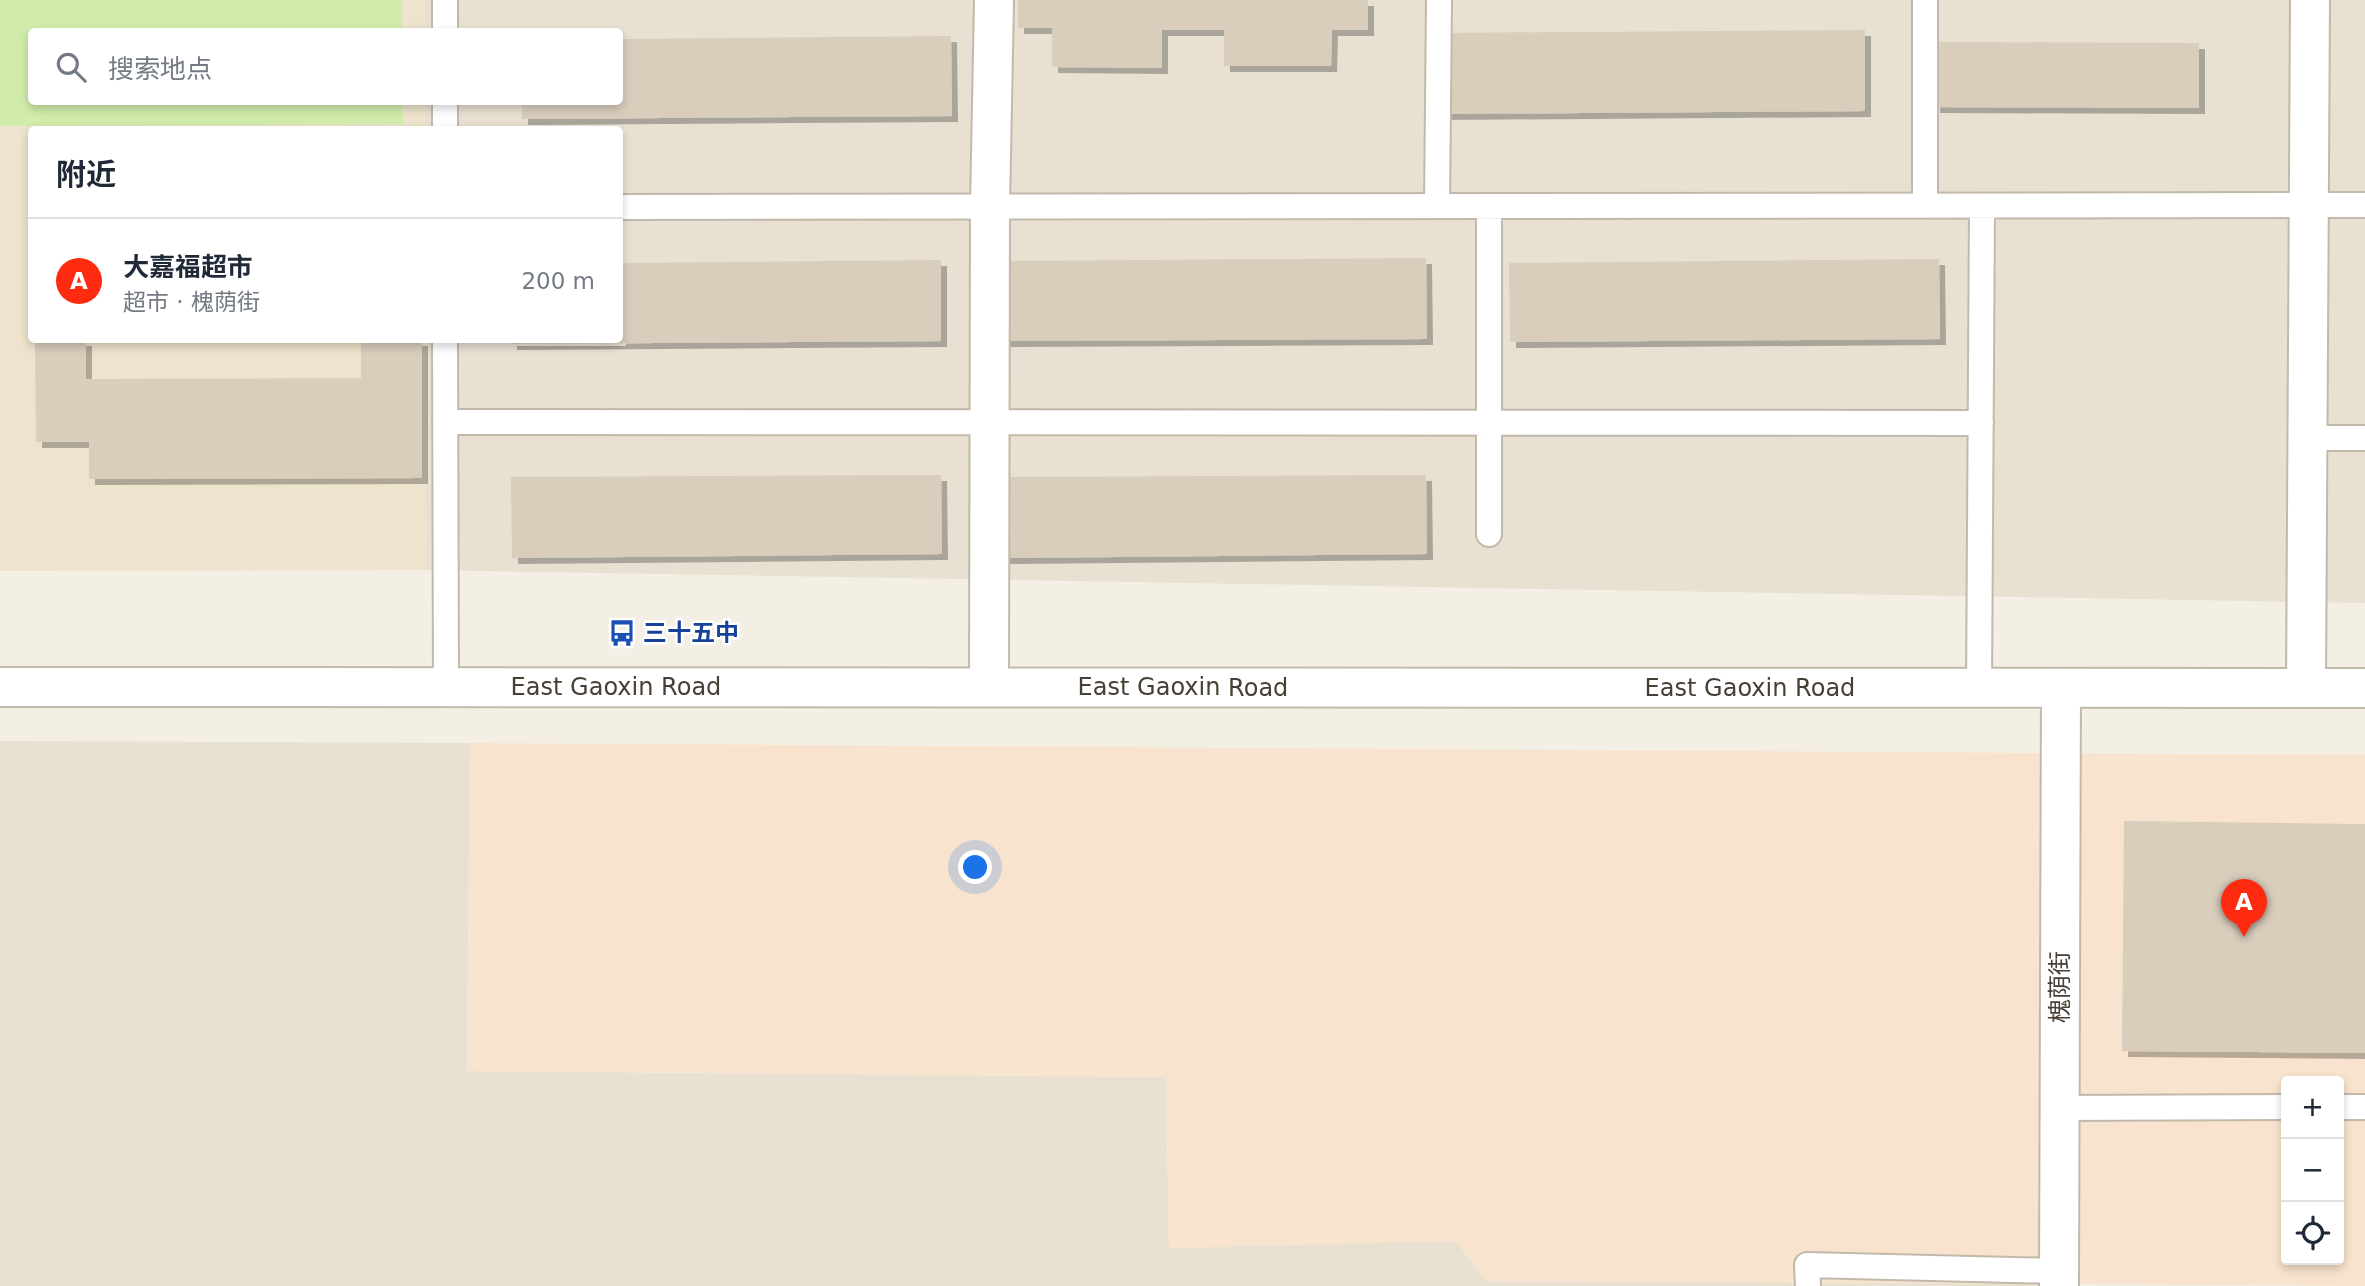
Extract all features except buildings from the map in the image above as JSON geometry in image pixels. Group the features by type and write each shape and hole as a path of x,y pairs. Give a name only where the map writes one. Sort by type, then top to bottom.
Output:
{"street":[{"path":"989,687 990,207 995,0"},
{"path":"2305,688 2310,0"},
{"name":"East Gaoxin Road","path":"0,687 2365,688"},
{"name":"槐荫街","path":"2059,1279 2062,688"}],"lane":[{"path":"445,0 445,28"},
{"path":"1437,206 1439,0"},
{"path":"1925,0 1925,206"},
{"path":"445,105 445,126"},
{"path":"623,207 2365,205"},
{"path":"1489,206 1489,534"},
{"path":"1979,689 1982,206"},
{"path":"445,343 446,687"},
{"path":"445,422 1490,420 1981,423"},
{"path":"2306,438 2365,438"},
{"path":"2059,1108 2281,1107"},
{"path":"2344,1107 2365,1107"},
{"path":"1808,1286 1807,1265 2059,1279"}],"shaded area":[{"path":"0,0 425,0 425,28 28,28 28,105 425,105 425,126 28,126 28,343 426,343 426,570 0,571"},
{"path":"424,0 2365,0 2365,603 426,570 425,343 623,343 623,126 425,126 425,105 623,105 623,28 424,28"},
{"path":"0,741 470,743 467,1071 1166,1077 1169,1248 1456,1240 1485,1281 2066,1283 2066,1286 0,1286"},
{"path":"470,743 2365,755 2365,1286 1485,1281 1456,1241 1169,1248 1166,1077 467,1071"}],"green space":[{"path":"0,0 402,0 402,28 28,28 28,105 402,105 403,124 0,126"}],"place":[{"name":"三十五中","path":"622,633"},
{"name":"大嘉福超市","path":"2244,937"}]}
